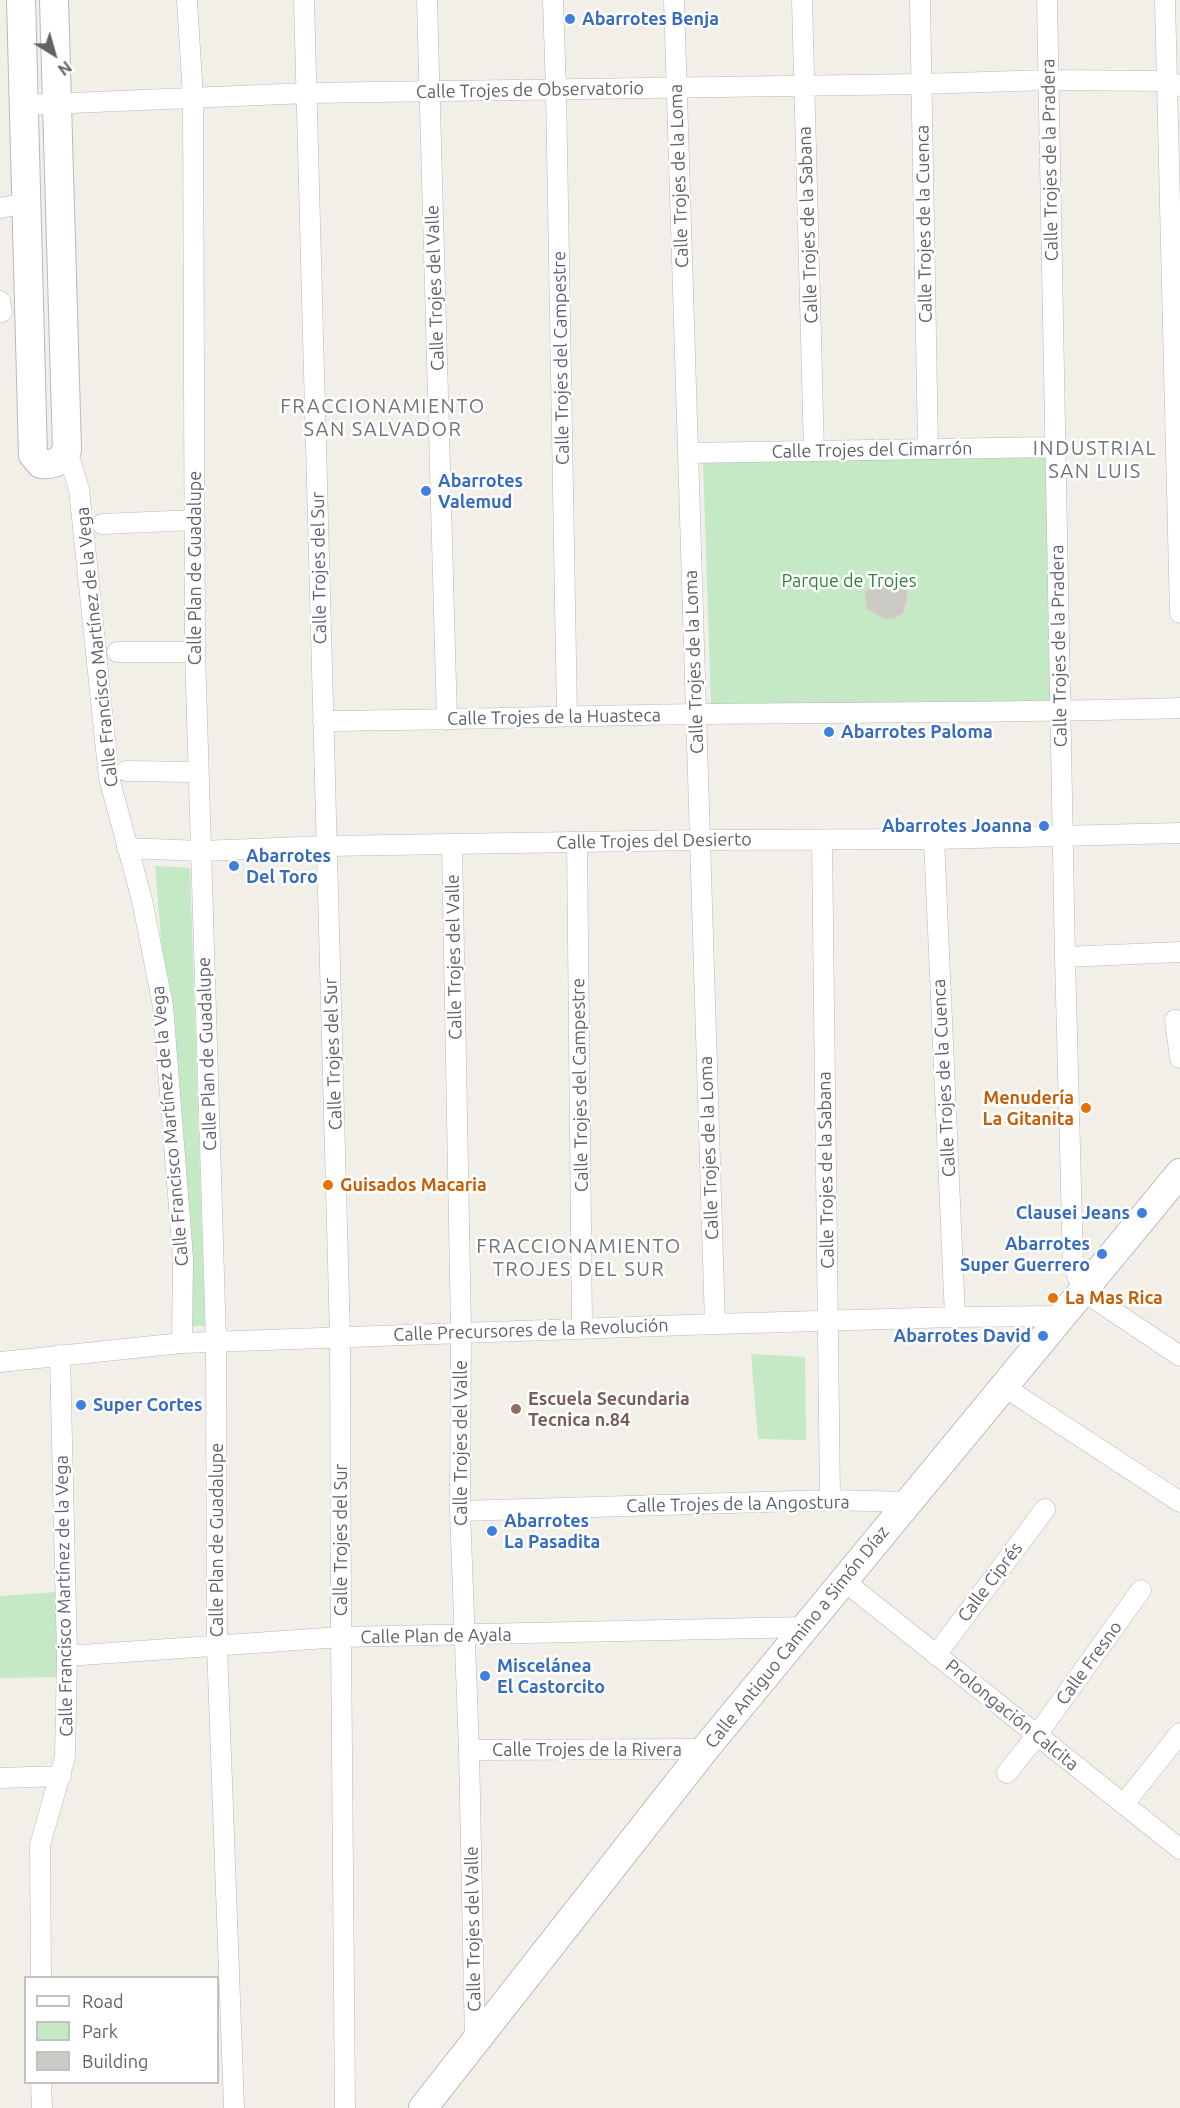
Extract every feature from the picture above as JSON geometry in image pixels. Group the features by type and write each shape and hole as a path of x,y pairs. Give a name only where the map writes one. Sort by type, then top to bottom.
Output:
{"main road":[{"path":"21,0 24,105 14,206 33,455 41,464 52,465 62,459 67,450 54,0"},
{"name":"Calle Antiguo Camino a Simón Díaz","path":"423,2108 705,1749 1003,1386 1176,1186"}],"street":[{"name":"Calle Plan de Guadalupe","path":"188,0 193,98 195,652 216,1341 217,1646 234,2108"},
{"name":"Calle Trojes del Sur","path":"304,0 340,1336 345,2108"},
{"name":"Calle Trojes del Valle","path":"427,0 447,720"},
{"name":"Calle Trojes del Campestre","path":"552,0 556,89 567,717"},
{"name":"Calle Trojes de la Loma","path":"674,0 715,1323"},
{"name":"Calle Trojes de la Sabana","path":"801,0 814,451"},
{"name":"Calle Trojes de la Cuenca","path":"920,0 928,449"},
{"name":"Calle Trojes de la Pradera","path":"1047,0 1073,1264 1083,1291"},
{"path":"1165,0 1174,84 1180,613"},
{"name":"Calle Trojes de Observatorio","path":"24,105 308,93 1048,80 1174,84"},
{"name":"Calle Trojes del Cimarrón","path":"688,453 1055,447"},
{"name":"Calle Francisco Martínez de la Vega","path":"67,450 79,489 109,778 142,900 163,1006 183,1258 182,1342"},
{"path":"102,524 195,520"},
{"path":"117,652 195,652"},
{"name":"Calle Trojes de la Huasteca","path":"323,721 1180,708"},
{"path":"126,771 198,772"},
{"name":"Calle Trojes del Desierto","path":"127,848 201,851 327,846 1180,833"},
{"name":"Calle Trojes de la Cuenca","path":"934,838 955,1317"},
{"name":"Calle Trojes de la Sabana","path":"822,840 830,1500"},
{"name":"Calle Trojes del Campestre","path":"577,842 582,1328"},
{"name":"Calle Trojes del Valle","path":"452,845 461,1332 460,1511 476,2042"},
{"path":"1065,957 1180,952"},
{"path":"1175,1020 1180,1058"},
{"path":"1083,1291 1180,1356"},
{"name":"Calle Precursores de la Revolución","path":"0,1362 182,1342 715,1323 1062,1316"},
{"name":"Calle Francisco Martínez de la Vega","path":"41,1976 40,1845 65,1757 67,1656 60,1355"},
{"path":"1003,1386 1180,1502"},
{"name":"Calle Trojes de la Angostura","path":"460,1511 830,1500 909,1502"},
{"name":"Calle Ciprés","path":"936,1655 1045,1509"},
{"name":"Prolongación Calcita","path":"843,1581 1180,1849"},
{"name":"Calle Fresno","path":"1007,1773 1141,1590"},
{"name":"Calle Plan de Ayala","path":"67,1656 341,1637 806,1627"},
{"path":"1124,1804 1180,1733"},
{"name":"Calle Trojes de la Rivera","path":"469,1750 705,1749"},
{"path":"0,1778 61,1776"},
{"path":"41,2084 42,2108"}],"green space":[{"name":"Parque de Trojes","path":"1048,456 1052,702 711,705 703,460"},
{"path":"155,866 190,868 205,1326 193,1326"},
{"path":"751,1354 805,1357 806,1440 758,1439"},
{"path":"57,1592 61,1677 0,1678 0,1596"}],"building":[{"path":"891,578 906,589 907,598 903,613 886,619 867,609 865,592 879,579"}],"place":[{"name":"Abarrotes Benja","path":"570,19"},
{"name":"Abarrotes Valemud","path":"426,491"},
{"name":"Abarrotes Paloma","path":"829,732"},
{"name":"Abarrotes Joanna","path":"1044,826"},
{"name":"Abarrotes Del Toro","path":"234,866"},
{"name":"Menudería La Gitanita","path":"1086,1108"},
{"name":"Guisados Macaria","path":"328,1185"},
{"name":"Clausei Jeans","path":"1142,1213"},
{"name":"Abarrotes Super Guerrero","path":"1102,1254"},
{"name":"La Mas Rica","path":"1053,1298"},
{"name":"Abarrotes David","path":"1043,1336"},
{"name":"Super Cortes","path":"81,1405"},
{"name":"Escuela Secundaria Tecnica n.84","path":"516,1409"},
{"name":"Abarrotes La Pasadita","path":"492,1531"},
{"name":"Miscelánea El Castorcito","path":"485,1676"}],"district":[{"name":"FRACCIONAMIENTO SAN SALVADOR","path":"383,418"},
{"name":"INDUSTRIAL SAN LUIS","path":"1095,460"},
{"name":"FRACCIONAMIENTO TROJES DEL SUR","path":"579,1258"}]}
